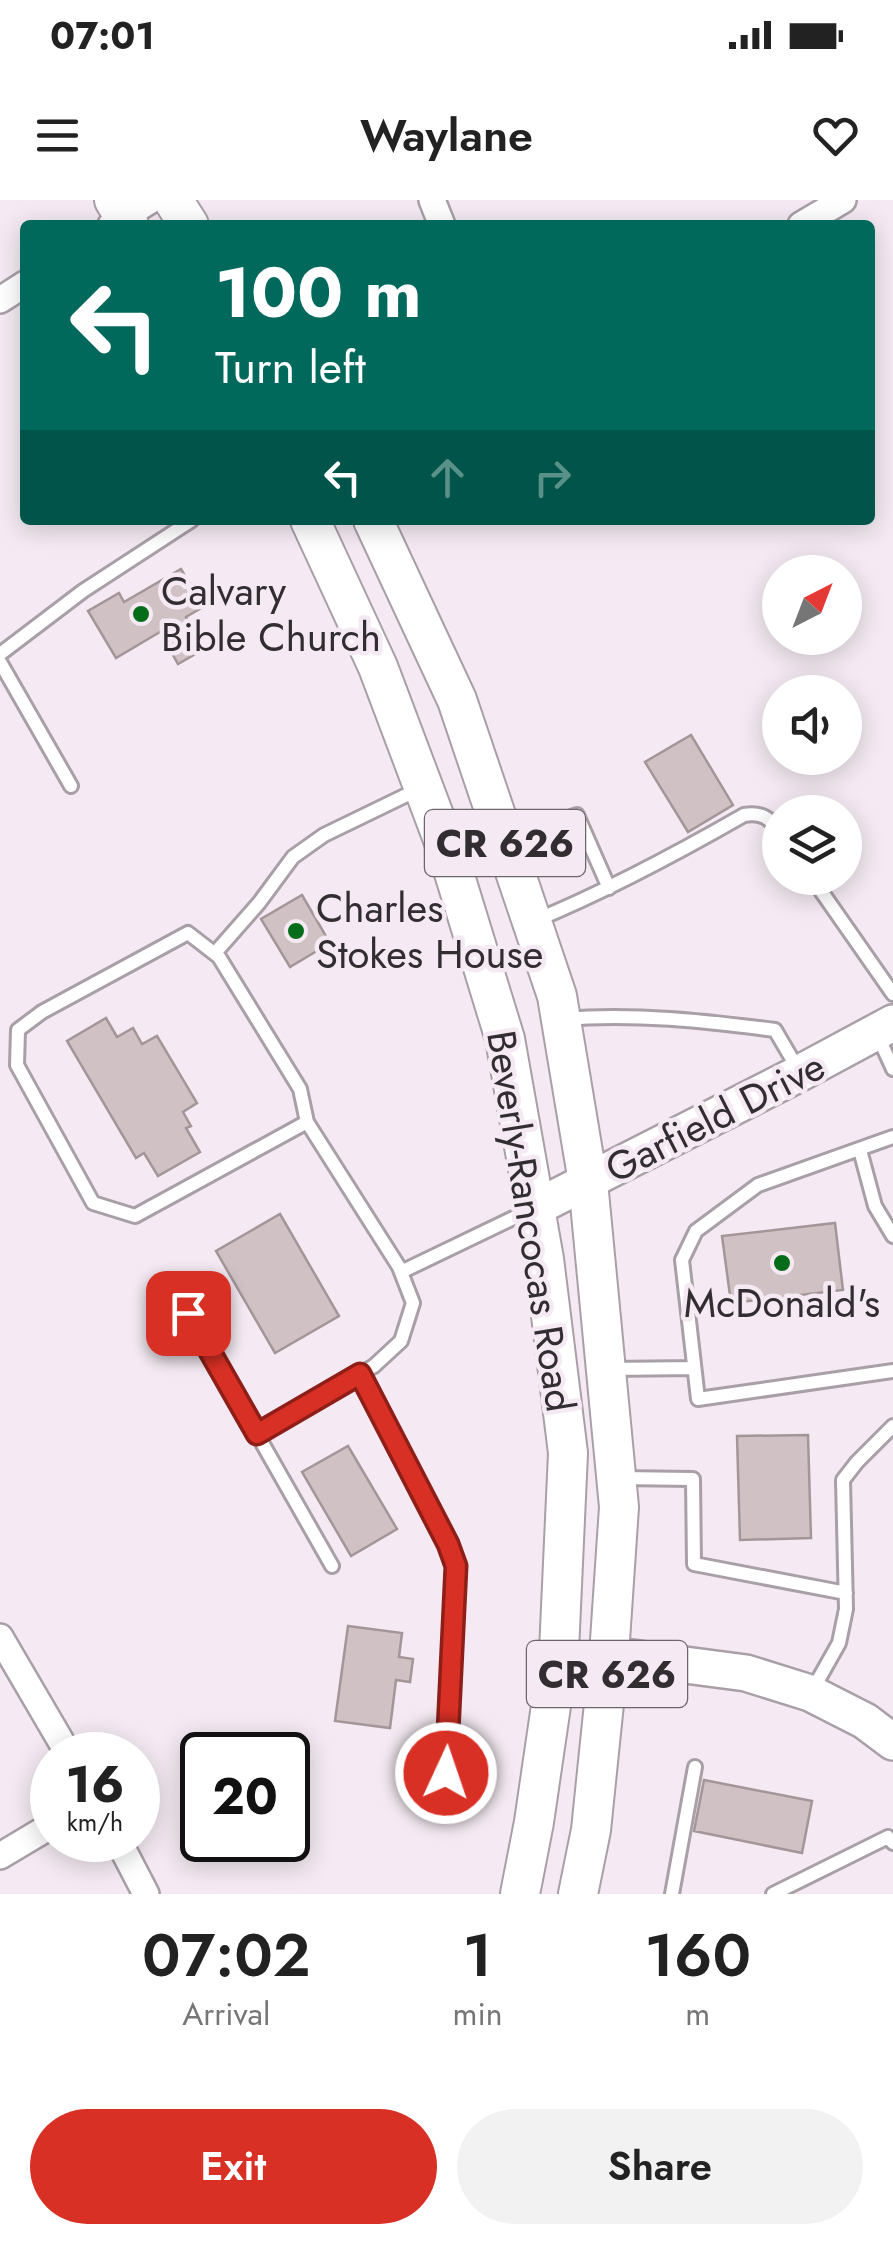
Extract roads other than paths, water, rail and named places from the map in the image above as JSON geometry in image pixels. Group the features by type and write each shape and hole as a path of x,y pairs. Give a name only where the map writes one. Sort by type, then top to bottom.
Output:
{"main road":[{"name":"Beverly-Rancocas Road","path":"312,525 378,667 447,850 505,1039 544,1259 568,1453 559,1651 520,1894"},
{"name":"Beverly-Rancocas Road","path":"375,525 457,700 557,996 588,1182 619,1507 591,1830 578,1894"}],"street":[{"path":"809,220 843,200"},
{"name":"Garfield Drive","path":"535,1208 884,1027"},
{"path":"0,1637 56,1732"},
{"path":"609,1655 746,1673 810,1693 865,1721 893,1742"},
{"path":"0,1856 30,1838"},
{"path":"129,1862 146,1894"}],"lane":[{"path":"0,654 83,591 184,525"},
{"path":"0,662 71,786"},
{"path":"215,953 294,857 324,835 424,787"},
{"path":"504,842 577,815 608,888"},
{"path":"532,922 657,865 744,815 762,816"},
{"path":"824,895 893,994"},
{"path":"257,1434 374,1366 400,1340 413,1302 401,1272 307,1122 300,1089 220,956 188,933 42,1012 18,1030 17,1065 93,1203 136,1216 307,1122"},
{"path":"561,1020 606,1015 775,1030 800,1073"},
{"path":"884,1027 893,1069"},
{"path":"892,1369 698,1400 682,1260 696,1231 758,1185 893,1137"},
{"path":"860,1150 875,1206 893,1236"},
{"path":"401,1272 535,1208"},
{"path":"170,1283 332,1566"},
{"path":"607,1370 694,1368"},
{"path":"360,1374 456,1566 446,1773"},
{"path":"810,1693 839,1643 846,1608 843,1480 893,1426"},
{"path":"616,1478 694,1479 694,1564 846,1594"},
{"path":"672,1894 695,1767"},
{"path":"772,1894 888,1838 893,1842"}],"place":[{"name":"Calvary Bible Church","path":"141,614"},
{"name":"Charles Stokes House","path":"296,931"},
{"name":"McDonald's","path":"782,1263"}]}
